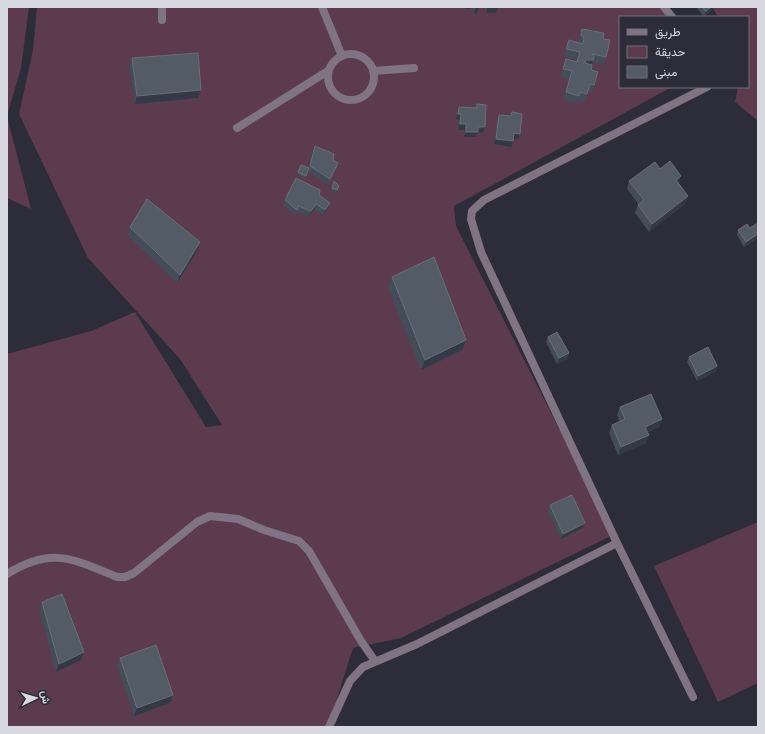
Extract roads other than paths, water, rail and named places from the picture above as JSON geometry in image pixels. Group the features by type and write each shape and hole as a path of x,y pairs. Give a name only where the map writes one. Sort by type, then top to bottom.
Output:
{"street":[{"path":"162,7 162,20"},
{"path":"322,7 342,56"},
{"path":"664,7 671,16"},
{"path":"237,128 328,71 336,59 342,56 355,54 367,60 373,72 374,82 369,92 361,99 350,101 340,98 332,91 328,82 328,71"},
{"path":"373,72 414,68"},
{"path":"693,697 617,543 481,252 470,219 472,211 484,200 705,88"},
{"path":"7,574 18,567 41,559 58,557 73,559 118,577 125,577 134,573 197,522 210,516 238,519 264,530 299,541 309,551 361,641 375,661"},
{"path":"329,727 350,681 363,668 375,661 417,644 617,543"}]}
